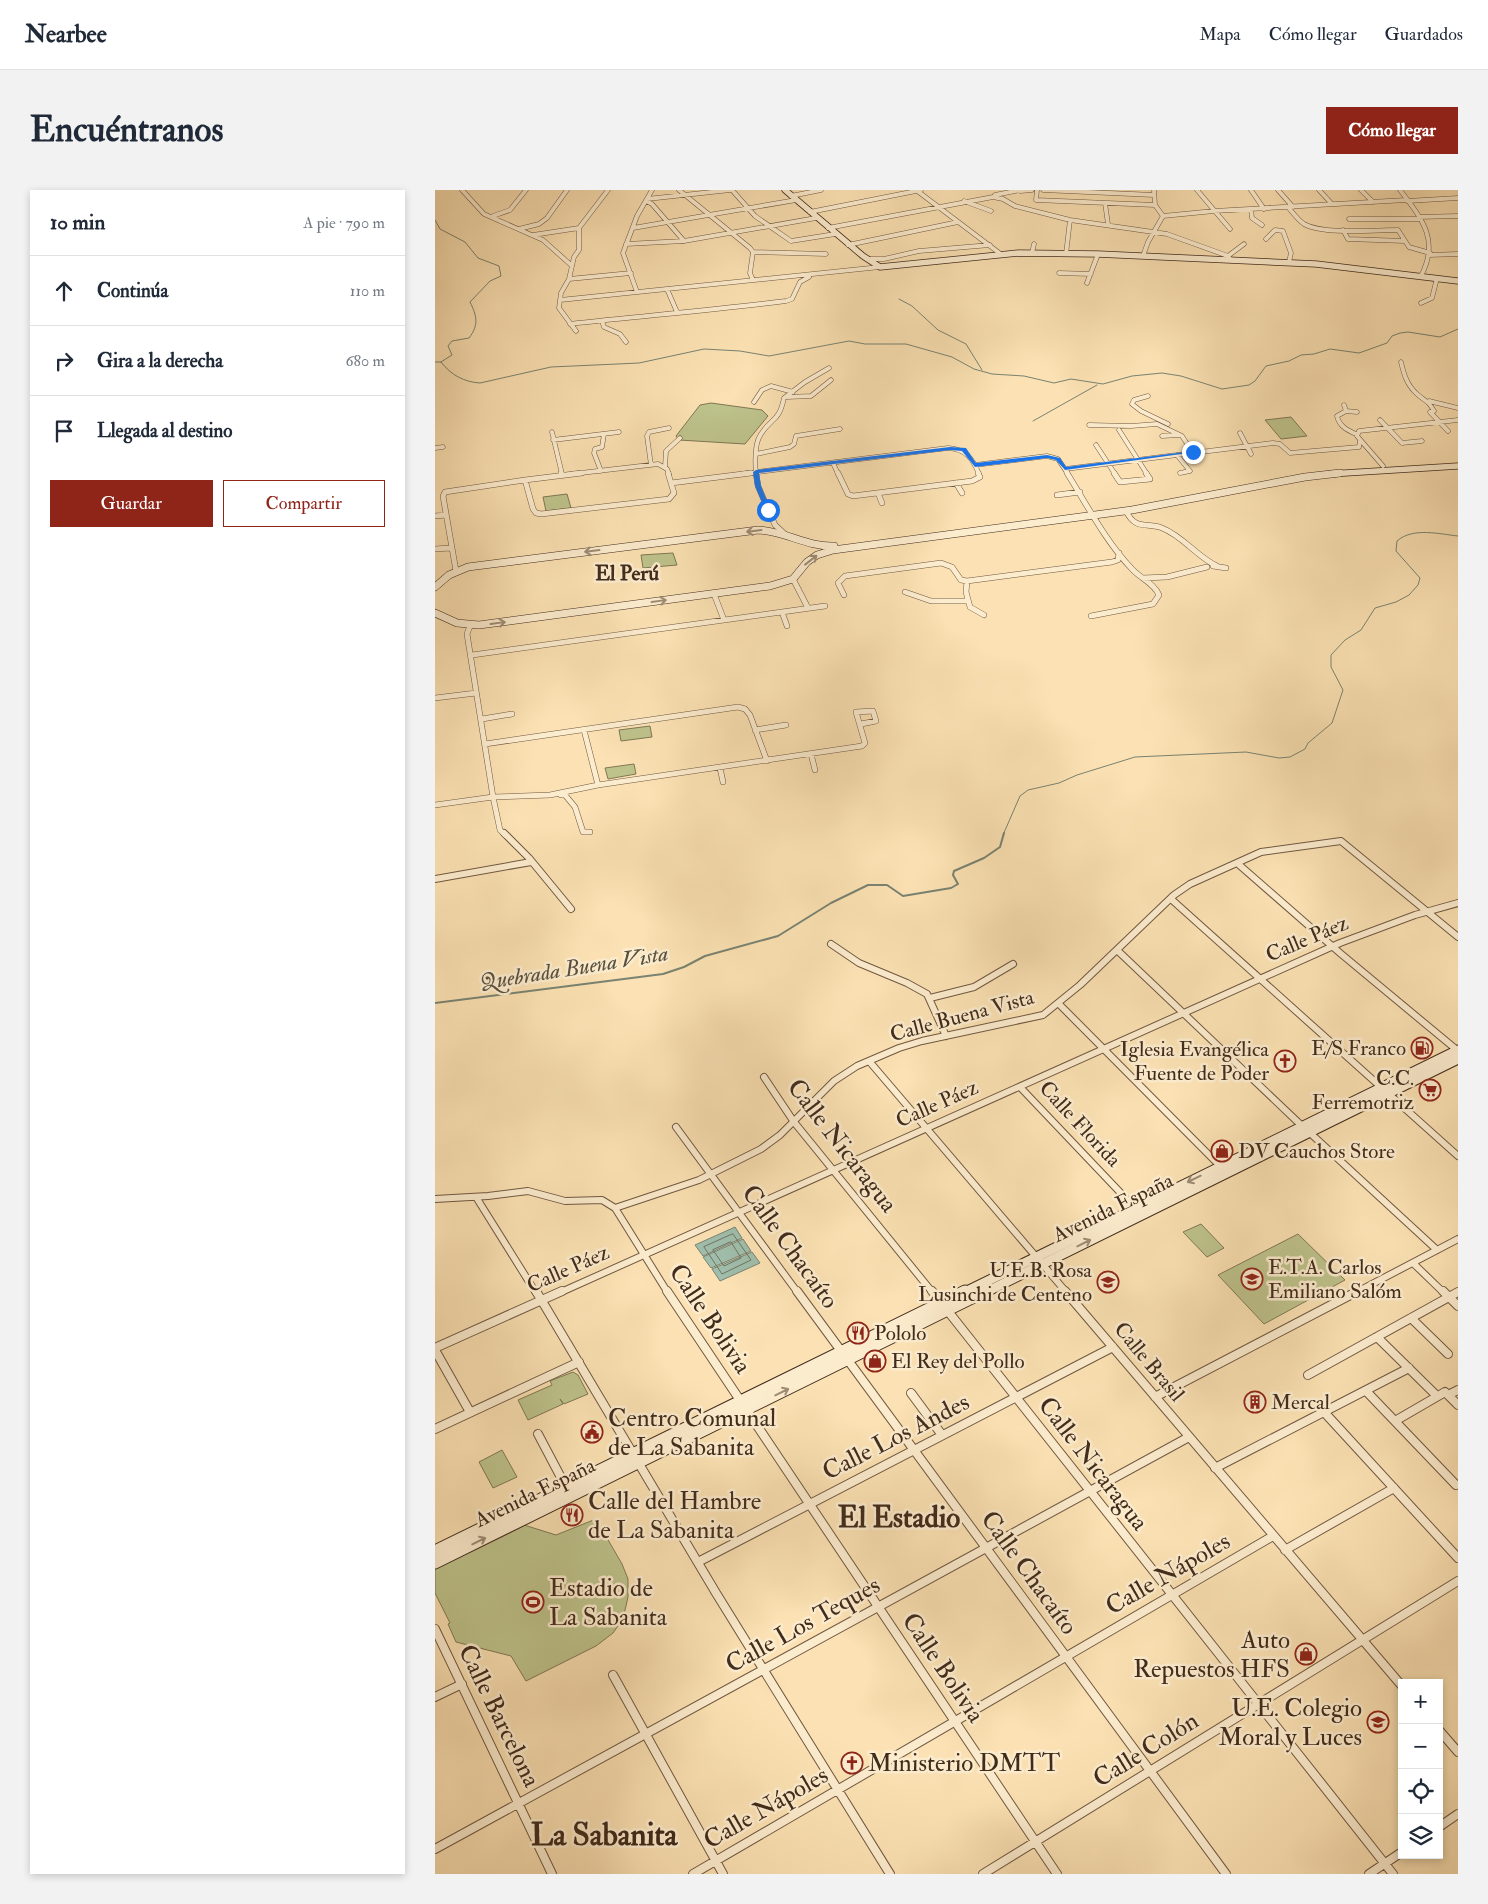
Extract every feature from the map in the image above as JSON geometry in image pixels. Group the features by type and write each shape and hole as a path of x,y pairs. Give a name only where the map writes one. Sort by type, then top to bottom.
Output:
{"street":[{"path":"462,190 479,210 552,246 571,265"},
{"path":"493,216 510,210 526,190"},
{"path":"519,229 539,224 547,218 567,190"},
{"path":"576,332 559,308 560,300 563,287 569,279 574,256 579,250 579,228 608,190"},
{"path":"637,292 623,253 651,190"},
{"path":"679,190 753,252 826,254"},
{"path":"646,200 731,190 769,226 791,241 835,234"},
{"path":"785,190 835,234 880,267"},
{"path":"791,196 821,190"},
{"path":"810,212 918,190 1002,255"},
{"path":"829,228 1020,190 1032,190"},
{"path":"1037,190 1036,200 1155,205"},
{"path":"1043,190 1154,195"},
{"path":"1154,190 1155,205 1163,216"},
{"path":"1197,190 1230,229"},
{"path":"1251,190 1264,208"},
{"path":"1278,190 1298,219 1309,229 1398,230 1409,247 1430,254 1458,254"},
{"path":"1319,190 1332,204"},
{"path":"1361,190 1373,202"},
{"path":"1400,190 1405,190"},
{"path":"1400,190 1419,218 1431,242 1430,254 1421,276"},
{"path":"1090,202 1092,191"},
{"path":"1003,199 1005,193"},
{"path":"981,198 993,197 1003,199 1015,206 1070,220 1155,231 1229,257"},
{"path":"1163,216 1214,211 1458,198"},
{"path":"646,200 652,204 684,240"},
{"path":"633,228 796,200"},
{"path":"964,201 991,211"},
{"path":"1105,203 1108,224"},
{"path":"1251,209 1252,218 1262,225"},
{"path":"1143,256 1163,216"},
{"path":"1349,219 1458,216"},
{"path":"626,244 684,240 816,218"},
{"path":"1066,254 1070,220"},
{"path":"848,244 958,222"},
{"path":"532,235 579,228"},
{"path":"1266,239 1276,229 1284,232 1291,253 1289,262"},
{"path":"1343,230 1348,239 1405,241"},
{"path":"1032,253 1035,244"},
{"path":"1229,257 1244,244"},
{"path":"867,259 884,259 919,251 990,245"},
{"path":"1419,251 1427,262"},
{"path":"753,252 750,273 753,280"},
{"path":"560,300 1032,253 1229,257 1346,266 1458,281"},
{"path":"1087,283 1098,254"},
{"path":"570,324 677,312 710,311 786,301 792,299 799,282 805,278 845,271"},
{"path":"569,279 631,273"},
{"path":"1059,273 1091,274"},
{"path":"1421,303 1432,298 1437,278"},
{"path":"667,289 677,312"},
{"path":"704,315 710,311"},
{"path":"603,321 604,327 620,334 626,342"},
{"path":"1401,362 1405,380 1411,389 1429,401 1458,408"},
{"path":"788,537 775,525 758,486 756,454 760,435 781,413 786,397 805,382 829,368"},
{"path":"786,397 811,396 831,380"},
{"path":"754,402 760,391 767,386 776,384 793,392"},
{"path":"1148,396 1134,400 1132,404 1141,411 1177,430 1193,452"},
{"path":"1429,401 1434,411 1430,412 1448,432"},
{"path":"1344,405 1346,411"},
{"path":"1357,412 1346,411 1337,416 1337,420 1348,430 1357,434 1360,441 1383,466"},
{"path":"1380,420 1402,443 1422,441"},
{"path":"1357,434 1359,431 1458,420"},
{"path":"1089,425 1131,426 1157,424 1180,435"},
{"path":"651,465 647,436 649,432 669,428"},
{"path":"756,454 790,447 794,444 797,436 840,429"},
{"path":"1096,445 1120,482 1150,479 1119,430"},
{"path":"552,432 562,476"},
{"path":"553,440 619,432"},
{"path":"1240,433 1245,446 1251,454"},
{"path":"601,471 594,453 595,449 602,447 604,434"},
{"path":"1163,436 1180,435"},
{"path":"525,480 533,509 536,513 541,514 669,499 674,493 665,467 666,451 668,447 680,438"},
{"path":"1359,447 1360,441"},
{"path":"1065,469 1273,443 1280,444 1290,453 1296,454 1359,447 1367,448"},
{"path":"435,448 443,447"},
{"path":"671,483 756,472 958,448 964,450 975,465 980,477 977,480 853,496 848,494 833,463"},
{"path":"1177,455 1190,471 1180,472"},
{"path":"975,465 1047,456 1058,459 1119,553 1139,577 1156,587 1159,591 1159,595 1153,604 1091,616"},
{"path":"435,613 457,623 470,626 773,586 793,579 807,562 828,551 1093,513 1301,473 1458,462"},
{"path":"456,571 450,548 443,496 445,492 658,464 665,467"},
{"path":"435,587 456,571 471,567 758,530 770,530 807,544 828,546 1093,513 1126,511 1315,475 1458,466"},
{"path":"956,483 962,493"},
{"path":"1057,495 1080,492"},
{"path":"878,493 882,503"},
{"path":"1126,511 1132,521 1138,525 1155,526 1175,535 1205,560 1226,568"},
{"path":"435,516 446,515"},
{"path":"435,549 450,548"},
{"path":"844,595 839,583 845,576 941,563 952,566 957,577 967,581 1112,562 1118,560 1119,553"},
{"path":"1205,560 1207,567"},
{"path":"1139,577 1154,578 1217,566"},
{"path":"793,579 808,608"},
{"path":"967,581 970,607 984,615"},
{"path":"905,592 931,601 968,601"},
{"path":"714,594 724,620"},
{"path":"472,655 825,606"},
{"path":"782,612 787,626"},
{"path":"470,626 467,634 500,830 531,862 571,909"},
{"path":"435,698 476,693"},
{"path":"485,744 738,707 745,709 750,715 767,761"},
{"path":"482,719 512,714"},
{"path":"549,795 598,785 862,746 865,743 865,738 861,724"},
{"path":"755,730 786,725"},
{"path":"584,730 598,785"},
{"path":"811,754 815,770"},
{"path":"720,768 723,782"},
{"path":"435,805 493,796 565,795 570,799 578,812 578,825 583,832 590,832"},
{"name":"Calle Buena Vista","path":"615,1208 712,1174 761,1149 794,1122 841,1075 869,1061 909,1045 1043,1015 1059,1003 1171,899 1190,884 1267,850 1341,840 1426,911"},
{"path":"435,879 531,862"},
{"path":"1237,862 1458,1053"},
{"path":"1171,899 1458,1156"},
{"name":"Calle Páez","path":"435,1349 1333,946 1426,911 1458,903"},
{"path":"1426,911 1458,937"},
{"path":"831,944 850,959 919,989 930,998 946,1036"},
{"path":"1117,950 1183,1014 1437,1250"},
{"path":"930,998 973,987 1013,964"},
{"path":"1059,1003 1220,1166"},
{"name":"Avenida España","path":"435,1563 636,1458 1458,1053"},
{"name":"Calle Brasil","path":"869,1061 1398,1681"},
{"name":"Calle Nicaragua","path":"764,1077 794,1122 944,1307 1393,1874"},
{"name":"Calle Florida","path":"1020,1087 1135,1208"},
{"name":"Calle Chacaíto","path":"676,1127 1226,1874"},
{"name":"Avenida España","path":"1039,1260 1135,1208 1220,1166 1306,1129"},
{"path":"435,1199 533,1192 565,1201 602,1200 615,1208"},
{"path":"476,1197 579,1362 698,1562 890,1874"},
{"name":"Calle Bolivia","path":"615,1208 643,1255 1057,1874"},
{"path":"1155,1397 1458,1240"},
{"path":"1413,1263 1458,1306"},
{"path":"1307,1375 1458,1292"},
{"path":"1411,1318 1448,1354"},
{"path":"1377,1337 1437,1396"},
{"name":"Calle Los Andes","path":"698,1562 1113,1347"},
{"path":"435,1349 470,1412"},
{"path":"435,1429 579,1362"},
{"path":"1215,1468 1367,1392 1409,1368"},
{"path":"1395,1421 1437,1396 1458,1390"},
{"path":"1367,1392 1456,1485"},
{"path":"911,1393 942,1435"},
{"path":"1447,1394 1458,1405"},
{"path":"1324,1412 1458,1558"},
{"path":"538,1434 566,1487"},
{"name":"Calle Los Teques","path":"435,1849 1189,1437"},
{"name":"Avenida España","path":"435,1551 566,1487 636,1458"},
{"path":"1285,1550 1394,1488"},
{"name":"Calle Nápoles","path":"693,1874 1273,1536"},
{"name":"Calle Colón","path":"983,1874 1458,1581"},
{"name":"Calle Barcelona","path":"435,1629 552,1874"},
{"path":"613,1675 723,1874"},
{"path":"435,1697 462,1684"},
{"path":"1443,1735 1458,1752"},
{"path":"1443,1824 1458,1814"},
{"path":"1369,1874 1398,1855"}],"green space":[{"path":"711,403 762,410 768,416 745,444 679,440 676,436 700,405"},
{"path":"1291,417 1307,436 1281,439 1265,420"},
{"path":"567,494 571,508 546,511 543,497"},
{"path":"673,553 677,565 643,568 641,555"},
{"path":"650,726 652,737 621,741 619,730"},
{"path":"634,764 636,774 608,779 605,768"},
{"path":"1201,1224 1224,1248 1207,1257 1183,1232"},
{"path":"1298,1234 1345,1280 1264,1324 1218,1275"},
{"path":"573,1372 578,1375 588,1394 564,1404 560,1399 563,1404 528,1420 518,1400 552,1385 550,1381"},
{"path":"502,1450 517,1477 493,1488 479,1462"},
{"name":"Estadio de La Sabanita","path":"596,1519 622,1564 628,1579 628,1597 623,1619 613,1633 596,1646 526,1681 511,1656 456,1642 448,1624 450,1623 435,1593 435,1568 524,1525 556,1535"}],"water":[{"path":"735,1227 742,1238 703,1256 695,1245"},
{"path":"743,1239 751,1251 711,1268 703,1257"},
{"path":"752,1252 760,1263 720,1281 712,1269"}],"waterway":[{"path":"435,220 440,229 465,242 478,258 499,266 501,276 490,281 470,302 476,325 469,338 452,341 448,346 452,355 441,362"},
{"path":"899,299 912,306 938,330 966,344 982,370"},
{"path":"441,362 449,371 463,379 480,383 551,367 639,363 704,349 740,351 769,356 849,341 865,344 906,344 952,357 974,369 992,374 1024,376 1054,383 1071,379 1103,384 1132,376 1162,373 1181,376 1222,389 1249,385 1255,381 1266,366 1289,361 1301,355 1314,354 1330,349 1359,353 1387,343 1392,336 1400,333 1408,332 1440,337 1458,329"},
{"path":"435,362 441,362"},
{"path":"1033,421 1097,385"},
{"name":"Quebrada Buena Vista","path":"1003,835 1020,796 1028,790 1059,783 1077,775 1135,757 1246,752 1279,758 1290,757 1305,749 1308,743 1332,723 1343,690 1331,667 1331,655 1345,640 1361,630 1375,608 1396,602 1409,595 1418,585 1420,578 1396,551 1397,541 1403,537 1418,533 1458,536"},
{"name":"Quebrada Buena Vista","path":"435,1003 663,974 684,967 705,956 778,936 831,903 868,885 887,885 903,896 951,888 958,884 953,875 954,871 984,858 1000,847 1004,833"}],"place":[{"name":"E/S Franco","path":"1422,1048"},
{"name":"Iglesia Evangélica Fuente de Poder","path":"1285,1061"},
{"name":"C.C. Ferremotriz","path":"1430,1090"},
{"name":"DV Cauchos Store","path":"1222,1151"},
{"name":"E.T.A. Carlos Emiliano Salóm","path":"1252,1279"},
{"name":"U.E.B. Rosa Lusinchi de Centeno","path":"1108,1282"},
{"name":"Pololo","path":"858,1333"},
{"name":"El Rey del Pollo","path":"875,1361"},
{"name":"Mercal","path":"1255,1402"},
{"name":"Centro Comunal de La Sabanita","path":"592,1432"},
{"name":"Calle del Hambre de La Sabanita","path":"572,1515"},
{"name":"Estadio de La Sabanita","path":"533,1602"},
{"name":"Auto Repuestos HFS","path":"1306,1654"},
{"name":"U.E. Colegio Moral y Luces","path":"1378,1722"},
{"name":"Ministerio DMTT","path":"852,1763"}],"district":[{"name":"El Perú","path":"627,573"},
{"name":"El Estadio","path":"899,1518"},
{"name":"La Sabanita","path":"604,1835"}],"route":[{"path":"768,510 758,486 756,472 950,448 958,448 967,452 975,465 1047,456 1058,459 1065,469 1193,452"}]}
